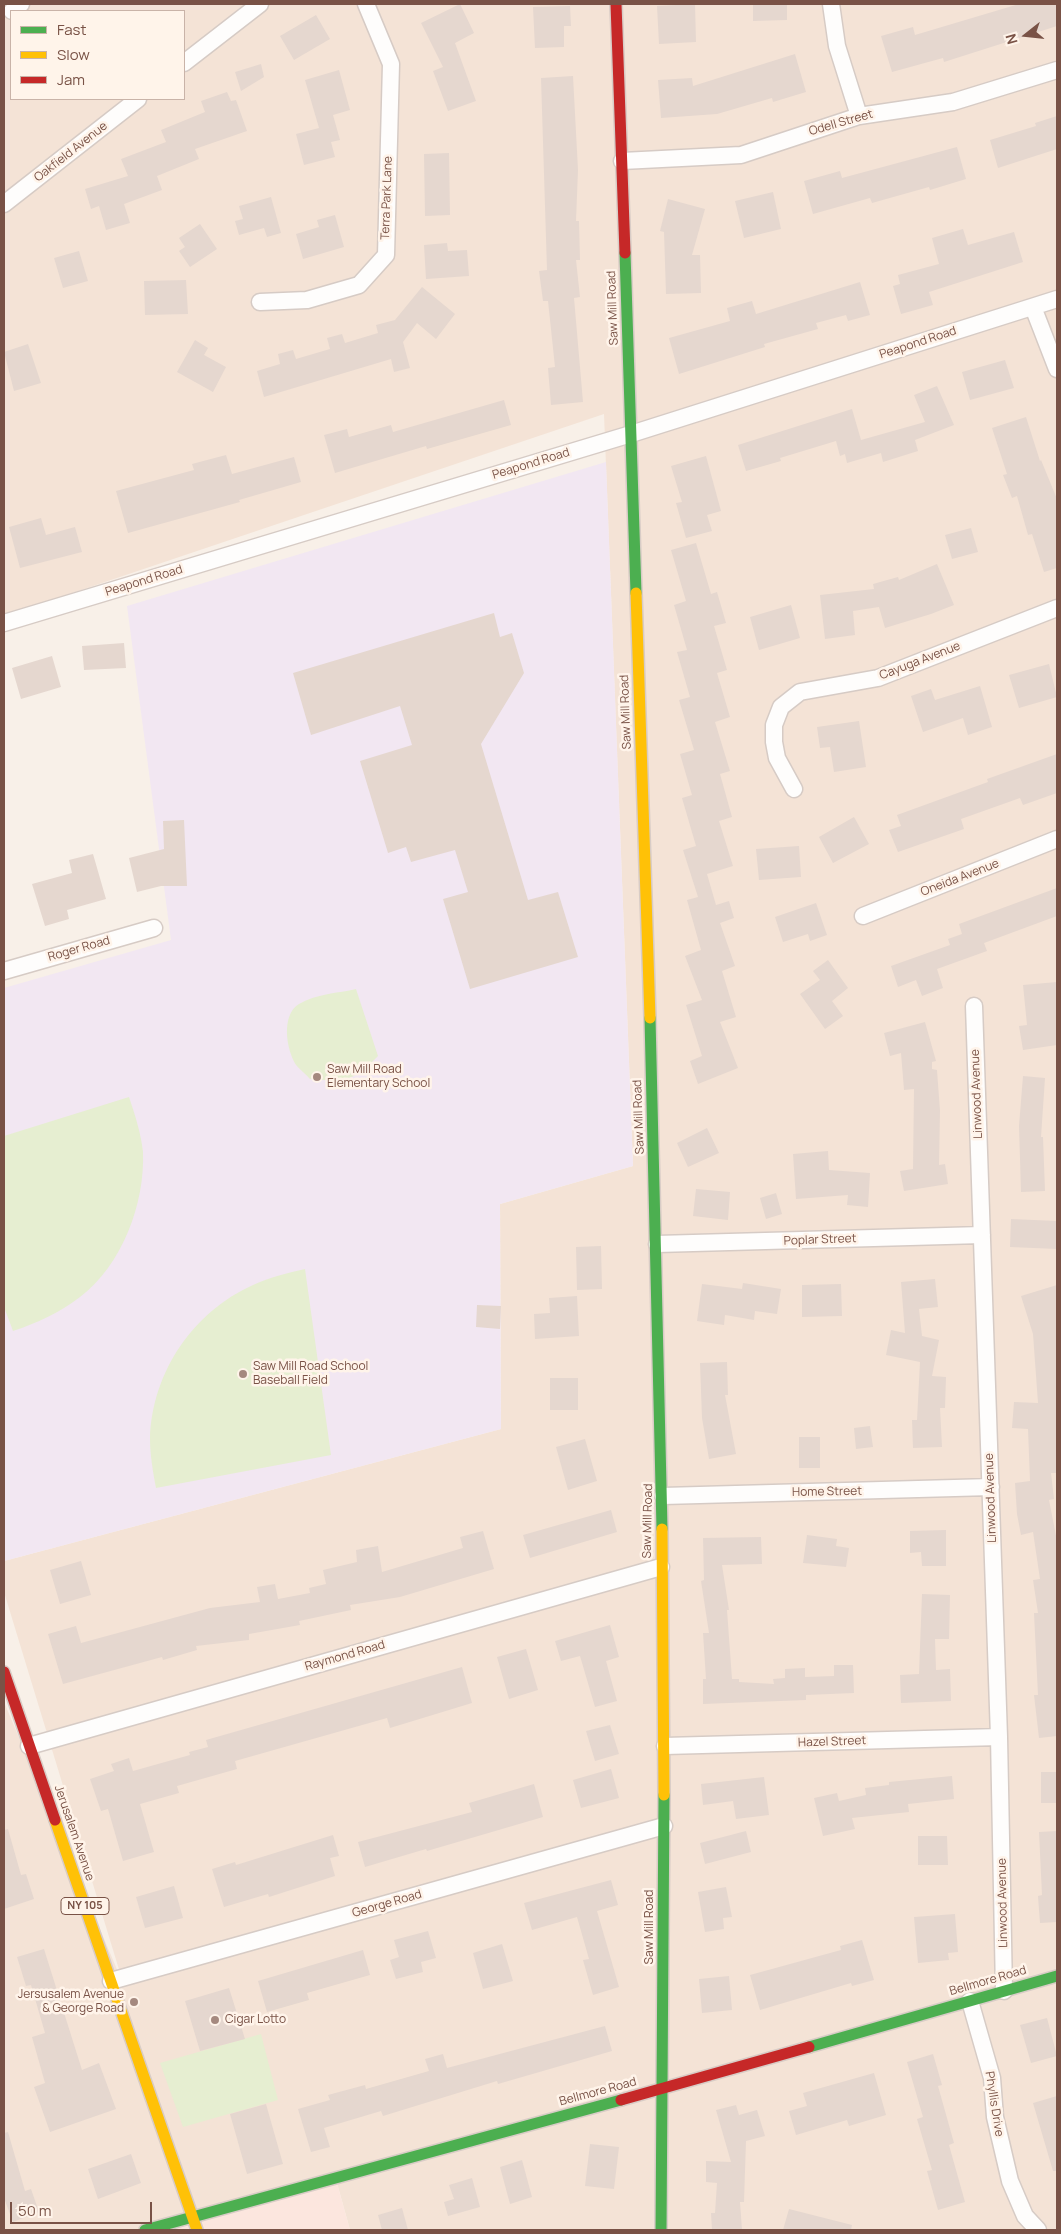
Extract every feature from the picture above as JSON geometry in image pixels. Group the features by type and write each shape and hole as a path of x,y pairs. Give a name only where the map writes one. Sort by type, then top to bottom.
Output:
{"street":[{"path":"185,62 260,4"},
{"name":"Terra Park Lane","path":"260,302 307,300 359,285 386,255 391,64 366,4"},
{"name":"Saw Mill Road","path":"616,4 657,1244 663,1496 661,1567 665,1746 664,2088 661,2230"},
{"path":"831,4 837,46 859,116"},
{"name":"Odell Street","path":"622,161 741,155 859,116 954,102 1057,70"},
{"name":"Oakfield Avenue","path":"4,204 137,100"},
{"name":"Peapond Road","path":"4,623 631,434 1057,299"},
{"path":"1033,307 1057,369"},
{"name":"Cayuga Avenue","path":"794,789 777,758 774,742 774,725 780,707 800,692 878,678 1057,608"},
{"name":"Oneida Avenue","path":"863,916 1057,840"},
{"name":"Roger Road","path":"4,971 154,928"},
{"name":"Linwood Avenue","path":"974,1006 999,1738 1004,1990"},
{"name":"Poplar Street","path":"657,1244 982,1235"},
{"name":"Home Street","path":"663,1496 991,1488"},
{"name":"Raymond Road","path":"29,1746 661,1567"},
{"name":"Jerusalem Avenue","path":"4,1672 197,2230"},
{"name":"Hazel Street","path":"665,1746 999,1738"},
{"name":"George Road","path":"111,1981 664,1826"},
{"name":"Bellmore Road","path":"145,2230 664,2088 1057,1976"},
{"name":"Phyllis Drive","path":"970,2001 992,2078 995,2117 1010,2181 1025,2216 1038,2230"}],"shaded area":[{"path":"4,4 1057,4 1057,2230 350,2230 335,2176 140,2230 4,2230 4,1702 124,1986 4,1592 4,1561 501,1429 500,1204 633,1166 604,414 4,616"},
{"name":"Saw Mill Road Elementary School","path":"606,462 633,1166 500,1204 501,1429 4,1561 4,988 171,940 127,606"},
{"path":"335,2176 350,2230 140,2230"}],"green space":[{"path":"356,989 378,1056 362,1071 348,1078 340,1080 310,1079 296,1065 288,1042 288,1024 293,1009 305,1001 320,996"},
{"path":"129,1097 141,1138 143,1172 135,1212 119,1251 95,1284 80,1297 48,1317 13,1331 4,1307 4,1136"},
{"name":"Saw Mill Road School Baseball Field","path":"305,1269 331,1455 156,1488 150,1445 153,1414 158,1390 180,1347 212,1311 231,1297 266,1280"},
{"path":"261,2034 278,2100 183,2127 160,2063"}],"building":[{"path":"460,4 474,33 455,43 476,101 448,111 433,71 443,67 421,23"},
{"path":"695,4 696,42 659,44 657,6"},
{"path":"753,4 787,4 787,20 753,21"},
{"path":"1019,4 1057,4 1057,26 944,62 943,58 892,72 881,36 913,27 915,35"},
{"path":"570,6 571,26 564,26 564,47 535,48 533,7"},
{"path":"316,15 330,39 294,60 280,36"},
{"path":"795,54 806,92 773,102 772,98 717,114 661,118 658,80 692,78 693,86"},
{"path":"261,64 264,77 241,91 235,72"},
{"path":"339,70 350,110 333,115 340,140 331,142 335,157 304,165 296,134 319,128 305,80"},
{"path":"573,76 578,170 576,221 579,221 580,260 576,260 580,297 574,298 583,402 551,405 548,368 555,367 548,301 543,301 539,271 547,270 541,78"},
{"path":"227,92 231,101 236,100 247,131 195,149 199,159 157,176 162,190 124,204 130,223 106,230 99,206 91,209 85,189 128,176 121,159 166,142 161,130 205,112 201,101"},
{"path":"1057,116 1057,149 998,168 990,140 1036,126 1035,123"},
{"path":"957,147 966,179 930,190 929,187 872,203 870,198 813,214 804,181 840,171 842,178"},
{"path":"449,153 450,215 425,216 424,154"},
{"path":"773,192 781,229 744,238 735,201"},
{"path":"271,197 281,233 267,237 264,228 239,235 235,221 243,219 239,206"},
{"path":"668,199 705,209 692,255 700,255 701,293 666,294 664,232 660,231"},
{"path":"335,215 344,247 303,259 296,234 319,227 317,220"},
{"path":"200,224 217,249 190,267 179,251 185,247 179,238"},
{"path":"963,229 968,245 1014,232 1023,262 929,292 933,305 901,314 893,286 900,284 898,275 939,264 932,238"},
{"path":"447,243 448,251 467,250 469,276 426,279 424,245"},
{"path":"79,251 88,281 63,288 54,258"},
{"path":"186,280 188,314 145,315 144,281"},
{"path":"860,282 870,315 848,321 846,315 816,323 818,329 764,344 765,347 679,374 669,338 730,321 727,308 752,301 756,314"},
{"path":"422,287 455,314 436,339 417,323 403,342 410,368 394,372 391,359 264,397 257,371 280,364 278,354 293,350 296,359 330,349 327,338 342,334 345,343 378,333 376,325 395,320"},
{"path":"195,340 208,348 204,355 226,367 213,392 177,372"},
{"path":"28,344 41,383 14,391 4,352"},
{"path":"1005,360 1014,388 970,400 962,372"},
{"path":"937,386 954,425 915,440 918,451 883,462 881,453 847,463 845,454 840,456 836,441 780,458 781,461 746,471 738,445 852,409 861,440 925,422 914,395"},
{"path":"504,400 511,425 427,449 426,446 335,473 324,435 347,429 349,437 391,425 393,432"},
{"path":"1026,417 1040,461 1057,499 1057,568 1044,572 1032,534 1028,535 1017,496 1012,498 1003,475 1007,474 992,428"},
{"path":"226,455 232,474 294,457 301,482 239,500 240,502 128,533 116,491 194,470 192,464"},
{"path":"706,456 721,511 707,515 712,531 686,538 676,503 682,502 671,466"},
{"path":"41,518 46,535 75,527 82,552 20,568 9,527"},
{"path":"971,528 978,552 952,559 945,535"},
{"path":"696,543 711,594 717,592 726,623 714,626 727,670 717,673 730,717 715,722 730,771 720,774 732,817 719,821 733,866 707,874 716,905 729,901 734,918 720,923 735,966 722,971 736,1017 720,1022 738,1068 698,1084 690,1061 702,1056 686,1005 702,1000 685,956 701,950 687,900 698,897 683,850 696,846 682,798 692,795 680,754 694,750 679,700 690,697 677,652 687,650 674,605 686,601 671,550"},
{"path":"937,564 954,605 885,628 879,607 853,611 855,635 825,639 820,595 874,589 873,584 898,577 899,580"},
{"path":"791,605 800,638 759,650 750,617"},
{"path":"494,613 500,637 512,633 524,673 481,744 528,900 558,892 578,957 470,989 443,899 468,892 455,850 411,862 406,847 388,853 360,761 412,745 400,706 311,735 293,673"},
{"path":"124,643 126,668 84,670 82,646"},
{"path":"52,656 61,687 21,699 12,668"},
{"path":"1049,664 1057,697 1019,708 1009,675"},
{"path":"980,686 992,727 968,735 963,718 923,732 911,696 931,689 935,700"},
{"path":"859,721 866,767 834,772 830,747 820,748 817,727"},
{"path":"1057,754 1057,793 1023,805 1020,798 961,819 964,829 898,852 889,830 901,826 897,815 988,782 987,779"},
{"path":"854,817 869,844 833,863 819,837"},
{"path":"184,820 187,886 161,886 137,892 129,858 164,849 163,821"},
{"path":"799,846 801,877 759,880 756,849"},
{"path":"93,854 106,899 67,910 69,919 45,926 32,884 72,873 69,860"},
{"path":"1057,888 1057,916 984,943 987,951 937,969 943,988 922,996 916,980 898,987 891,966 950,945 948,939 962,934 959,924"},
{"path":"816,903 827,935 810,941 808,934 783,942 775,917"},
{"path":"828,960 848,988 832,1001 843,1016 825,1029 800,994 820,980 813,971"},
{"path":"1057,982 1057,1045 1023,1050 1019,1026 1027,1025 1023,985"},
{"path":"925,1022 936,1061 932,1062 932,1069 937,1070 940,1111 939,1165 945,1164 948,1184 904,1191 900,1171 913,1169 914,1089 904,1090 901,1053 890,1056 884,1033"},
{"path":"1023,1076 1045,1078 1041,1137 1043,1137 1045,1191 1021,1192 1019,1126"},
{"path":"707,1128 719,1153 688,1167 677,1143"},
{"path":"828,1151 829,1170 870,1173 868,1207 847,1205 848,1195 796,1199 793,1154"},
{"path":"696,1189 730,1192 728,1220 693,1216"},
{"path":"776,1193 782,1214 766,1219 760,1198"},
{"path":"1011,1219 1057,1221 1057,1249 1010,1247"},
{"path":"601,1246 602,1289 577,1290 576,1247"},
{"path":"935,1279 938,1307 919,1309 922,1336 939,1340 932,1376 946,1377 945,1408 940,1408 942,1447 913,1448 912,1420 917,1420 920,1362 886,1355 891,1330 905,1333 901,1282"},
{"path":"743,1283 781,1289 777,1314 755,1311 754,1320 725,1315 724,1325 697,1321 702,1284 742,1289"},
{"path":"841,1284 842,1316 802,1317 802,1285"},
{"path":"1057,1285 1057,1473 1051,1473 1054,1499 1049,1500 1057,1541 1057,1736 1039,1738 1034,1695 1038,1695 1034,1613 1038,1613 1033,1580 1040,1579 1033,1532 1021,1535 1017,1514 1015,1483 1030,1481 1028,1429 1012,1428 1014,1402 1038,1403 1033,1334 1021,1296"},
{"path":"577,1296 579,1336 535,1339 534,1314 550,1313 549,1298"},
{"path":"477,1305 501,1306 500,1329 476,1327"},
{"path":"727,1362 728,1395 725,1395 736,1454 709,1459 702,1418 700,1363"},
{"path":"550,1378 578,1378 578,1410 550,1410"},
{"path":"870,1426 873,1447 856,1449 854,1428"},
{"path":"799,1437 820,1437 820,1468 799,1468"},
{"path":"585,1439 597,1481 568,1490 556,1447"},
{"path":"611,1510 617,1532 530,1558 523,1535"},
{"path":"946,1530 946,1566 922,1566 921,1552 910,1553 910,1531"},
{"path":"483,1531 494,1569 400,1597 350,1605 351,1610 299,1621 300,1625 249,1634 249,1640 196,1646 197,1650 163,1660 162,1657 63,1684 48,1634 76,1626 81,1643 210,1608 260,1602 257,1587 275,1584 278,1599 310,1593 309,1588 326,1584 323,1570 357,1562 356,1550 378,1546 382,1572 463,1548 460,1537"},
{"path":"807,1535 837,1539 836,1546 849,1548 846,1567 803,1563"},
{"path":"761,1537 762,1564 722,1565 729,1610 727,1610 732,1679 739,1679 739,1682 774,1684 773,1679 785,1678 785,1669 805,1668 805,1677 834,1676 834,1665 853,1665 854,1693 806,1695 806,1700 703,1704 703,1679 706,1679 703,1633 709,1633 701,1581 704,1580 703,1538"},
{"path":"81,1561 91,1595 60,1604 50,1570"},
{"path":"922,1594 950,1595 949,1639 935,1639 936,1670 950,1669 951,1701 901,1703 900,1675 919,1674"},
{"path":"610,1625 619,1657 606,1661 617,1701 595,1707 580,1656 561,1661 555,1641"},
{"path":"526,1649 538,1690 509,1699 497,1657"},
{"path":"462,1667 472,1703 390,1728 387,1718 235,1761 237,1769 177,1786 179,1793 140,1804 154,1852 123,1861 108,1809 101,1811 90,1779 114,1771 111,1764 129,1758 133,1771 190,1755 189,1752 208,1747 206,1740"},
{"path":"610,1725 619,1754 595,1761 586,1731"},
{"path":"611,1769 619,1798 581,1808 573,1780"},
{"path":"1041,1772 1057,1772 1057,1803 1041,1803"},
{"path":"952,1776 954,1799 908,1804 909,1812 852,1818 855,1829 823,1836 814,1798 837,1793 839,1801 866,1795 865,1788 889,1785 889,1782"},
{"path":"764,1777 769,1815 736,1819 733,1801 703,1805 701,1784"},
{"path":"534,1784 543,1817 365,1867 358,1842 472,1812 469,1803"},
{"path":"8,1829 21,1875 26,1874 34,1899 4,1909 4,1830"},
{"path":"746,1831 751,1852 705,1864 700,1843"},
{"path":"1057,1831 1057,1922 1040,1923 1038,1896 1042,1895 1039,1832"},
{"path":"333,1835 339,1856 330,1858 335,1876 269,1897 268,1894 224,1907 212,1869 235,1862 236,1865"},
{"path":"918,1836 947,1836 948,1865 918,1865"},
{"path":"611,1880 618,1905 597,1911 619,1987 593,1995 583,1960 589,1959 577,1917 532,1930 524,1903"},
{"path":"174,1886 183,1918 145,1928 136,1897"},
{"path":"726,1887 732,1917 723,1918 724,1929 705,1932 698,1892"},
{"path":"955,1914 958,1952 948,1953 949,1960 918,1963 914,1917"},
{"path":"428,1931 436,1958 421,1962 423,1972 396,1979 390,1960 399,1957 394,1940"},
{"path":"862,1940 874,1980 852,1986 851,1983 760,2010 750,1975 841,1950 840,1946"},
{"path":"502,1944 513,1981 483,1989 473,1953"},
{"path":"44,1949 82,2070 99,2063 116,2109 50,2132 34,2087 45,2083 32,2037 45,2033 31,1985 26,1986 17,1957"},
{"path":"363,1950 370,1975 307,1993 309,2000 267,2012 258,1981"},
{"path":"729,1976 732,2010 702,2013 699,1979"},
{"name":"Cigar Lotto","path":"229,1988 245,2039 200,2051 185,2001"},
{"path":"1047,2018 1057,2056 1031,2063 1020,2025"},
{"path":"605,2026 612,2051 498,2084 497,2081 383,2116 381,2111 324,2128 330,2147 311,2152 298,2109 330,2100 328,2095 365,2085 366,2089 429,2071 425,2059 443,2054 447,2068"},
{"path":"933,2054 942,2085 938,2086 954,2143 949,2145 965,2202 938,2210 927,2171 932,2170 917,2119 923,2117 907,2062"},
{"path":"874,2073 886,2115 849,2126 847,2120 796,2135 789,2111 807,2106 803,2093"},
{"path":"1057,2096 1057,2171 1053,2171 1033,2103"},
{"path":"266,2104 283,2164 247,2174 230,2114"},
{"path":"736,2105 739,2115 757,2110 765,2136 746,2141 744,2202 740,2202 742,2230 712,2230 711,2213 715,2213 717,2183 706,2182 706,2161 731,2162 716,2110"},
{"path":"8,2132 25,2191 31,2189 39,2212 13,2222 4,2198 4,2133"},
{"path":"590,2144 619,2147 614,2189 585,2186"},
{"path":"131,2154 141,2183 98,2199 88,2169"},
{"path":"522,2160 532,2197 510,2204 500,2167"},
{"path":"472,2178 480,2207 448,2216 444,2202 454,2199 449,2185"},
{"path":"402,2208 408,2230 382,2230 378,2215"},
{"path":"789,2209 852,2225 851,2230 783,2230"}],"traffic: fast":[{"path":"625,253 636,593"},
{"path":"650,1018 662,1529"},
{"path":"661,2230 664,1795"},
{"path":"809,2047 1057,1976"},
{"path":"145,2230 621,2100"}],"traffic: slow":[{"path":"636,593 650,1018"},
{"path":"662,1529 664,1795"},
{"path":"55,1820 197,2230"}],"traffic: jam":[{"path":"616,4 625,253"},
{"path":"4,1672 55,1820"},
{"path":"621,2100 809,2047"}],"place":[{"name":"Saw Mill Road Elementary School","path":"317,1077"},
{"name":"Saw Mill Road School Baseball Field","path":"243,1374"},
{"name":"Jersusalem Avenue & George Road","path":"134,2002"},
{"name":"Cigar Lotto","path":"215,2020"}]}
